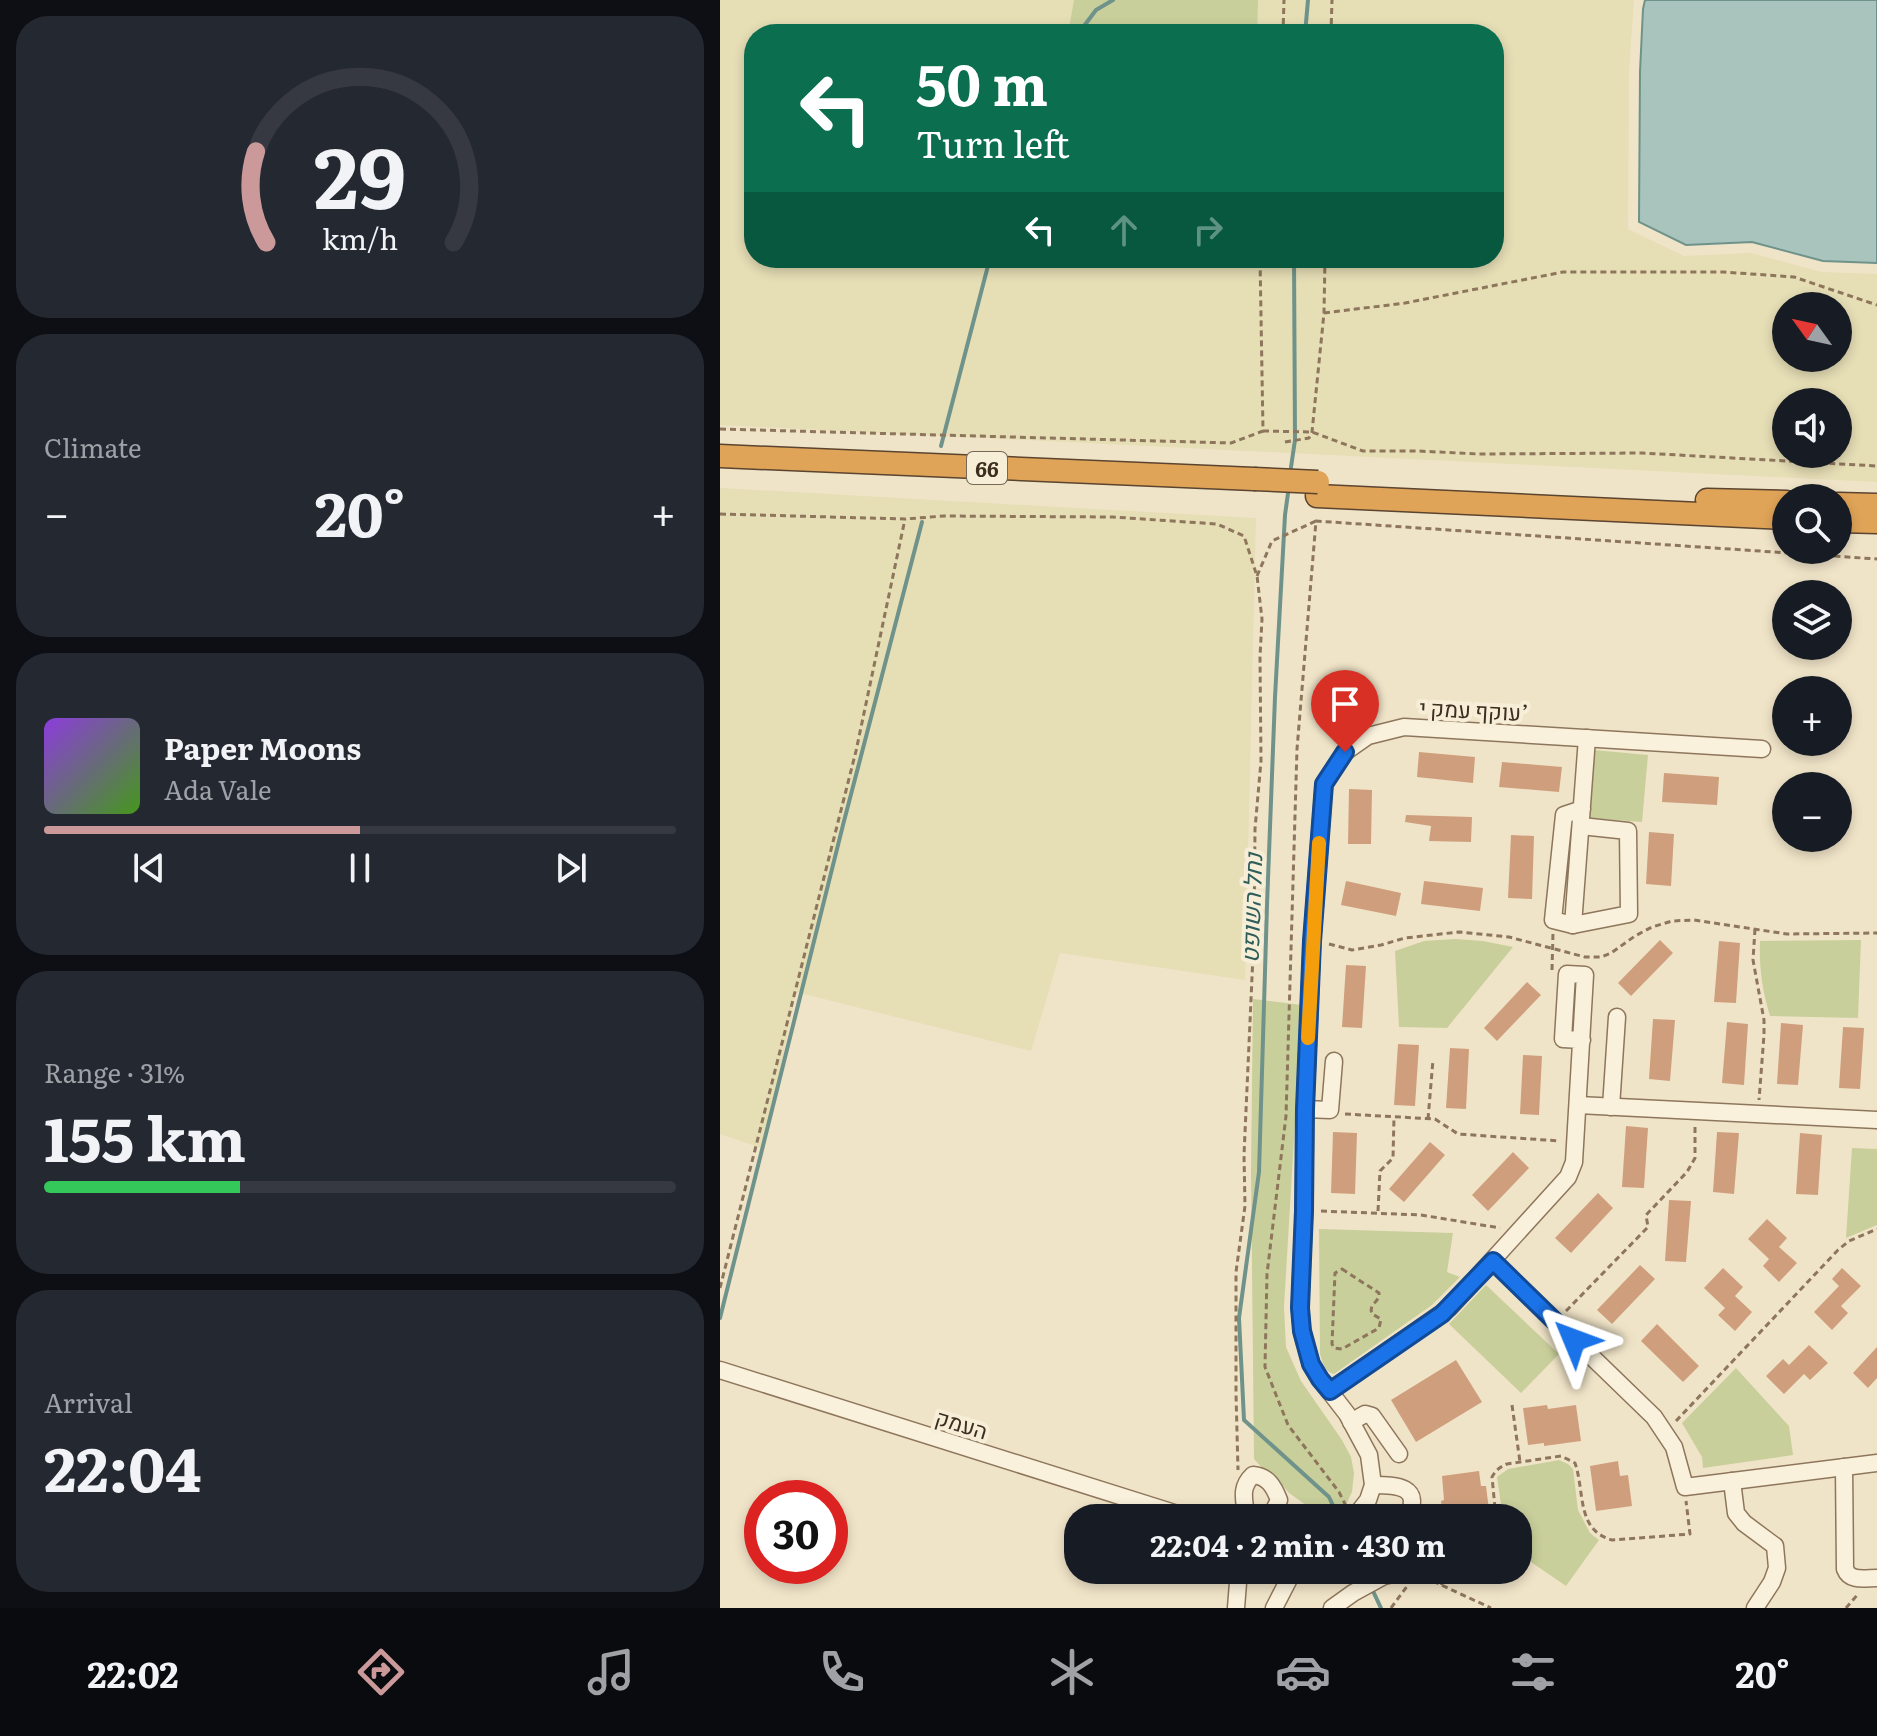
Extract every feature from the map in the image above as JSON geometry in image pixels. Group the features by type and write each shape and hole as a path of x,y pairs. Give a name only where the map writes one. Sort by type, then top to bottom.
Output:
{"highway":[{"name":"66","path":"720,456 1772,517"},
{"name":"66","path":"720,471 1254,486"},
{"name":"66","path":"1318,489 1772,502"},
{"path":"1852,504 1877,505"},
{"path":"1852,521 1877,522"}],"street":[{"name":"עוקף עמק י’","path":"1373,1485 1369,1455 1351,1422 1311,1364 1302,1331 1300,1308 1312,941 1324,784 1345,752 1368,736 1404,727 1762,749"},
{"path":"1581,818 1587,738"},
{"path":"1564,815 1581,818 1628,831 1629,914 1573,925 1553,920 1564,815"},
{"path":"1611,1107 1617,1017"},
{"path":"1330,1391 1442,1314 1562,1185 1574,1162 1582,1040"},
{"path":"1305,1109 1330,1110 1334,1061"},
{"path":"1578,1105 1877,1120"},
{"path":"1493,1261 1654,1417 1674,1447 1685,1487 1877,1463"},
{"name":"העמק","path":"720,1370 1146,1504"},
{"path":"1351,1422 1365,1414 1372,1416 1399,1454"},
{"path":"1844,1467 1845,1569 1847,1574 1858,1579 1877,1578"},
{"path":"1244,1504 1243,1491 1247,1481 1253,1475 1260,1475 1276,1491 1277,1504"},
{"path":"1732,1481 1736,1513 1744,1523 1775,1546 1777,1568 1755,1608"},
{"path":"1361,1504 1368,1500 1373,1485 1398,1485 1406,1489 1413,1504"},
{"path":"1236,1608 1238,1584"},
{"path":"1274,1608 1286,1584"},
{"path":"1332,1608 1369,1584"}],"path":[{"path":"1283,24 1284,0"},
{"path":"1331,24 1332,0"},
{"path":"1260,268 1263,431"},
{"path":"1285,442 1309,438 1312,432 1324,313 1325,268"},
{"path":"1324,313 1405,303 1563,272 1724,272 1794,277 1877,305"},
{"path":"720,429 1231,443 1263,431 1312,432 1363,451 1642,453 1877,466"},
{"path":"720,514 905,519 944,516 1113,517 1217,524 1244,536 1257,576 1262,619 1261,761 1255,829 1245,1206 1236,1272 1239,1483"},
{"path":"720,1288 856,751 905,519"},
{"path":"1257,576 1272,541 1316,521 1877,559"},
{"path":"1316,521 1297,749 1286,1116 1267,1274 1265,1367 1288,1425 1346,1504"},
{"path":"1755,929 1753,960 1764,1020 1757,1114"},
{"path":"1428,1119 1433,1060"},
{"path":"1556,1322 1648,1227 1646,1215 1687,1172 1695,1158 1695,1111"},
{"path":"1335,1113 1435,1119 1458,1134 1576,1142"},
{"path":"1378,1213 1380,1171 1393,1158 1394,1117"},
{"path":"1304,1211 1447,1218 1519,1231"},
{"path":"1665,1432 1838,1250 1849,1241 1877,1229"},
{"path":"1342,1269 1379,1293 1371,1310 1381,1319 1381,1324 1342,1349 1334,1348 1332,1344 1335,1273 1342,1269"},
{"path":"1512,1405 1520,1462"},
{"path":"1495,1504 1492,1477 1500,1467 1561,1456 1575,1463 1584,1510 1597,1534 1612,1540 1690,1534 1685,1487"},
{"path":"1391,1608 1409,1584"},
{"path":"1441,1585 1491,1608"}],"shaded area":[{"path":"720,0 1634,0 1629,72 1628,229 1684,256 1751,253 1821,272 1877,274 1877,482 720,425"},
{"path":"720,488 1256,518 1245,980 1060,953 1031,1051 796,992 764,1149 720,1134"}],"green space":[{"path":"1074,0 1258,0 1257,24 1070,24"},
{"path":"1594,750 1648,755 1642,822 1588,818"},
{"path":"1455,939 1513,947 1447,1028 1399,1027 1395,951 1424,941"},
{"path":"1861,940 1858,1018 1770,1016 1762,979 1760,941"},
{"path":"1253,999 1302,1005 1284,1307 1286,1347 1301,1381 1351,1457 1354,1473 1352,1492 1346,1504 1304,1504 1254,1459"},
{"path":"1852,1148 1877,1149 1877,1225 1846,1238"},
{"path":"1319,1229 1453,1233 1447,1272 1460,1277 1432,1305 1334,1374 1331,1373 1320,1354"},
{"path":"1486,1285 1559,1354 1521,1393 1449,1324"},
{"path":"1736,1368 1789,1426 1793,1455 1703,1468 1702,1457 1682,1423"},
{"path":"1559,1460 1573,1469 1578,1510 1590,1533 1599,1540 1566,1586 1532,1563 1532,1504 1501,1504 1497,1477 1508,1469"}],"water":[{"path":"1645,0 1877,0 1877,263 1823,261 1752,242 1686,245 1639,222 1640,72"}],"building":[{"path":"1419,752 1475,757 1473,783 1417,777"},
{"path":"1502,762 1562,767 1559,792 1499,787"},
{"path":"1664,773 1719,777 1717,805 1662,802"},
{"path":"1349,789 1372,790 1371,844 1348,844"},
{"path":"1406,815 1472,817 1471,842 1429,841 1431,826 1405,822"},
{"path":"1649,832 1674,834 1671,886 1646,884"},
{"path":"1511,835 1534,836 1532,899 1508,898"},
{"path":"1346,881 1401,893 1396,916 1341,905"},
{"path":"1424,881 1483,888 1480,911 1421,904"},
{"path":"1660,940 1673,953 1631,996 1618,983"},
{"path":"1719,941 1740,943 1736,1003 1714,1002"},
{"path":"1346,965 1366,966 1362,1028 1342,1027"},
{"path":"1527,982 1541,995 1497,1041 1484,1028"},
{"path":"1653,1019 1675,1020 1670,1081 1649,1079"},
{"path":"1727,1022 1748,1024 1744,1085 1722,1083"},
{"path":"1781,1023 1803,1025 1798,1085 1777,1084"},
{"path":"1843,1027 1864,1028 1860,1089 1839,1088"},
{"path":"1398,1044 1419,1045 1415,1106 1394,1105"},
{"path":"1450,1048 1469,1049 1466,1109 1446,1108"},
{"path":"1523,1055 1542,1056 1539,1115 1520,1114"},
{"path":"1626,1126 1648,1128 1644,1188 1622,1187"},
{"path":"1333,1132 1357,1133 1355,1194 1331,1193"},
{"path":"1717,1132 1739,1133 1734,1194 1713,1192"},
{"path":"1800,1133 1822,1135 1818,1195 1796,1194"},
{"path":"1430,1142 1445,1155 1404,1202 1389,1189"},
{"path":"1513,1152 1529,1168 1488,1211 1472,1195"},
{"path":"1598,1193 1613,1208 1571,1253 1555,1238"},
{"path":"1669,1200 1691,1201 1686,1262 1665,1261"},
{"path":"1767,1219 1787,1238 1779,1247 1797,1263 1779,1282 1763,1266 1769,1259 1748,1239"},
{"path":"1640,1265 1655,1279 1612,1324 1597,1310"},
{"path":"1723,1268 1743,1287 1735,1296 1752,1312 1735,1331 1718,1315 1725,1308 1704,1288"},
{"path":"1842,1268 1861,1286 1841,1306 1848,1313 1832,1330 1814,1312 1839,1286 1832,1279"},
{"path":"1657,1324 1699,1366 1683,1382 1641,1341"},
{"path":"1809,1345 1828,1363 1810,1380 1804,1374 1784,1394 1766,1376 1783,1359 1789,1365"},
{"path":"1877,1347 1877,1378 1868,1388 1853,1373"},
{"path":"1456,1360 1482,1402 1416,1442 1391,1400"},
{"path":"1547,1405 1548,1409 1576,1405 1581,1441 1528,1445 1523,1408"},
{"path":"1618,1461 1620,1476 1628,1475 1632,1506 1596,1511 1590,1466"},
{"path":"1479,1471 1481,1486 1486,1486 1488,1504 1441,1504 1444,1500 1442,1476"}],"waterway":[{"path":"1086,24 1096,10 1113,0"},
{"name":"נחל השופט","path":"1306,24 1308,0"},
{"path":"941,446 987,268"},
{"name":"נחל השופט","path":"1290,474 1295,440 1294,268"},
{"name":"נחל השופט","path":"1289,486 1275,697 1259,1172 1239,1318 1244,1420 1329,1497 1332,1504"},
{"path":"720,1318 922,522"},
{"name":"נחל השופט","path":"1372,1589 1381,1608"}],"slow traffic":[{"path":"1308,1038 1319,843"}],"route":[{"path":"1345,752 1324,784 1312,941 1300,1308 1302,1331 1311,1364 1330,1391 1442,1314 1493,1261 1574,1340"}]}
